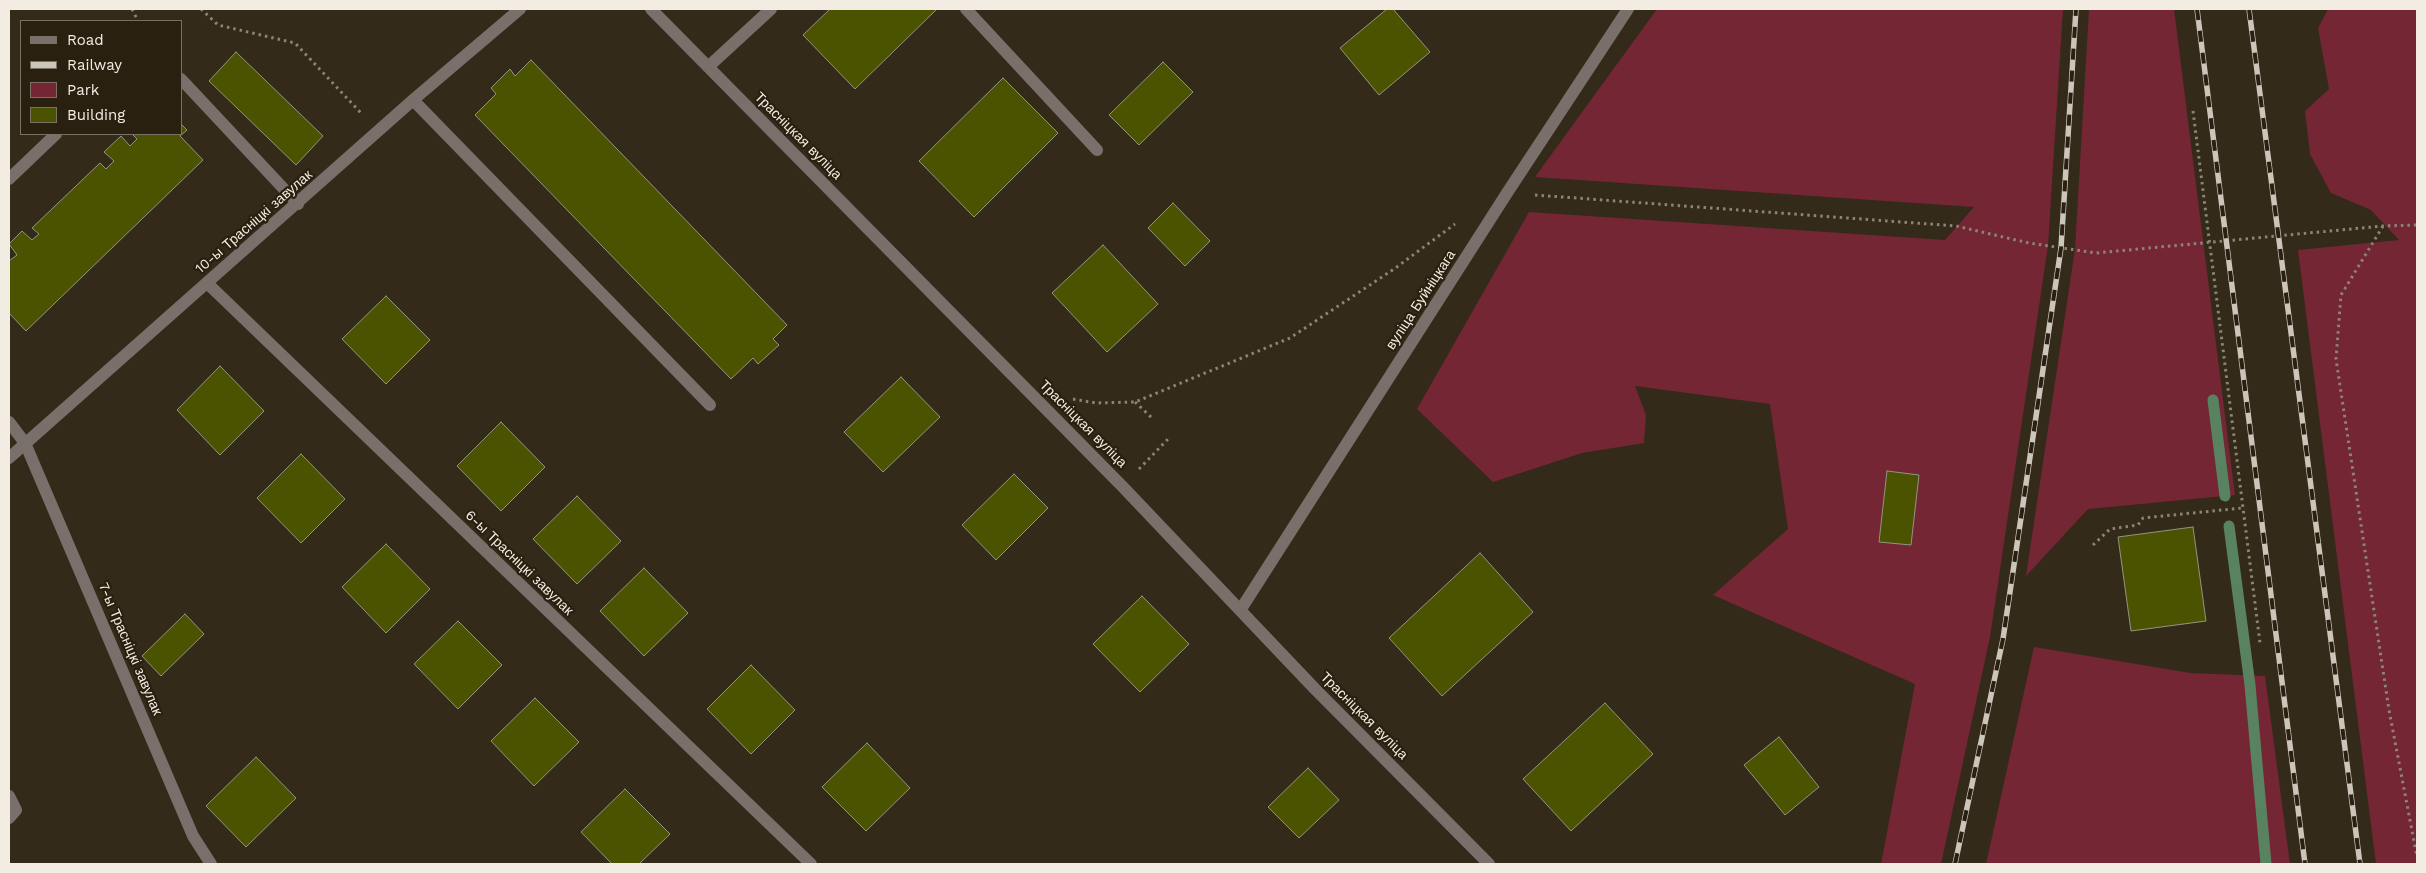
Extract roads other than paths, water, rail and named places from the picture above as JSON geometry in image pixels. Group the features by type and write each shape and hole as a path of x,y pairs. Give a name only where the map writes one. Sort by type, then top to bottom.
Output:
{"street":[{"name":"10-ы Трасніцкі завулак","path":"9,458 298,204 413,100 520,9"},
{"name":"Трасніцкая вуліца","path":"651,9 1028,390 1242,610 1315,689 1489,864"},
{"path":"708,67 771,9"},
{"path":"966,9 1097,150"},
{"name":"вуліца Буйніцкага","path":"1242,610 1507,193 1628,9"},
{"path":"182,80 298,204"},
{"path":"413,100 710,405"},
{"path":"9,179 55,135"},
{"name":"6-ы Трасніцкі завулак","path":"207,283 811,864"},
{"name":"7-ы Трасніцкі завулак","path":"9,422 25,443 193,836 211,864"},
{"path":"9,796 16,810 9,818"}],"waterway":[{"path":"2213,400 2225,496"},
{"path":"2229,526 2250,685 2266,864"}],"railway":[{"path":"1955,864 2003,639 2061,248 2076,9"},
{"path":"2197,9 2305,864"},
{"path":"2249,9 2360,864"}]}
